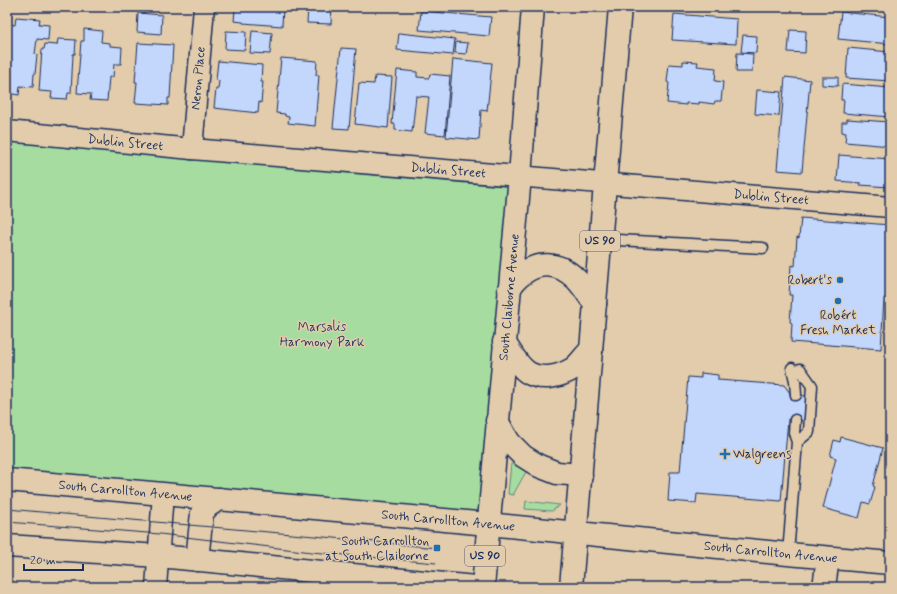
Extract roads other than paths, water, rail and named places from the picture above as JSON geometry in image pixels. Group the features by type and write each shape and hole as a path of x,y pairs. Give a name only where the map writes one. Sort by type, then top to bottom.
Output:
{"main road":[{"name":"South Claiborne Avenue","path":"482,587 520,176 533,7"},
{"name":"US 90","path":"571,587 620,7"},
{"path":"509,289 518,277 529,269 540,265 552,265 564,269 576,279 595,304"},
{"path":"504,342 519,364 527,372 539,377 551,377 563,374 575,367 591,350"},
{"path":"497,421 509,442 523,456 540,466 558,473 581,475"},
{"name":"South Carrollton Avenue","path":"7,480 488,524 576,534 890,563"},
{"path":"197,560 202,513 208,506 219,499"},
{"path":"7,546 159,556 475,587"},
{"path":"824,587 828,558"}],"street":[{"name":"Neron Place","path":"192,149 204,7"},
{"name":"Dublin Street","path":"7,131 192,149 890,207"},
{"path":"156,587 163,494"}],"lane":[{"path":"600,239 762,248"},
{"path":"796,395 796,369 812,386 809,432 797,442"},
{"path":"788,554 797,442 794,433 795,420"}],"tram line":[{"path":"7,509 437,548"},
{"path":"7,522 160,534 312,552 436,563"}],"place":[{"name":"Robert's","path":"840,280"},
{"name":"Robért Fresh Market","path":"838,301"},
{"name":"Walgreens","path":"725,454"},
{"name":"South Carrollton at South Claiborne","path":"437,548"}],"park label":[{"name":"Marsalis Harmony Park","path":"322,334"}]}
